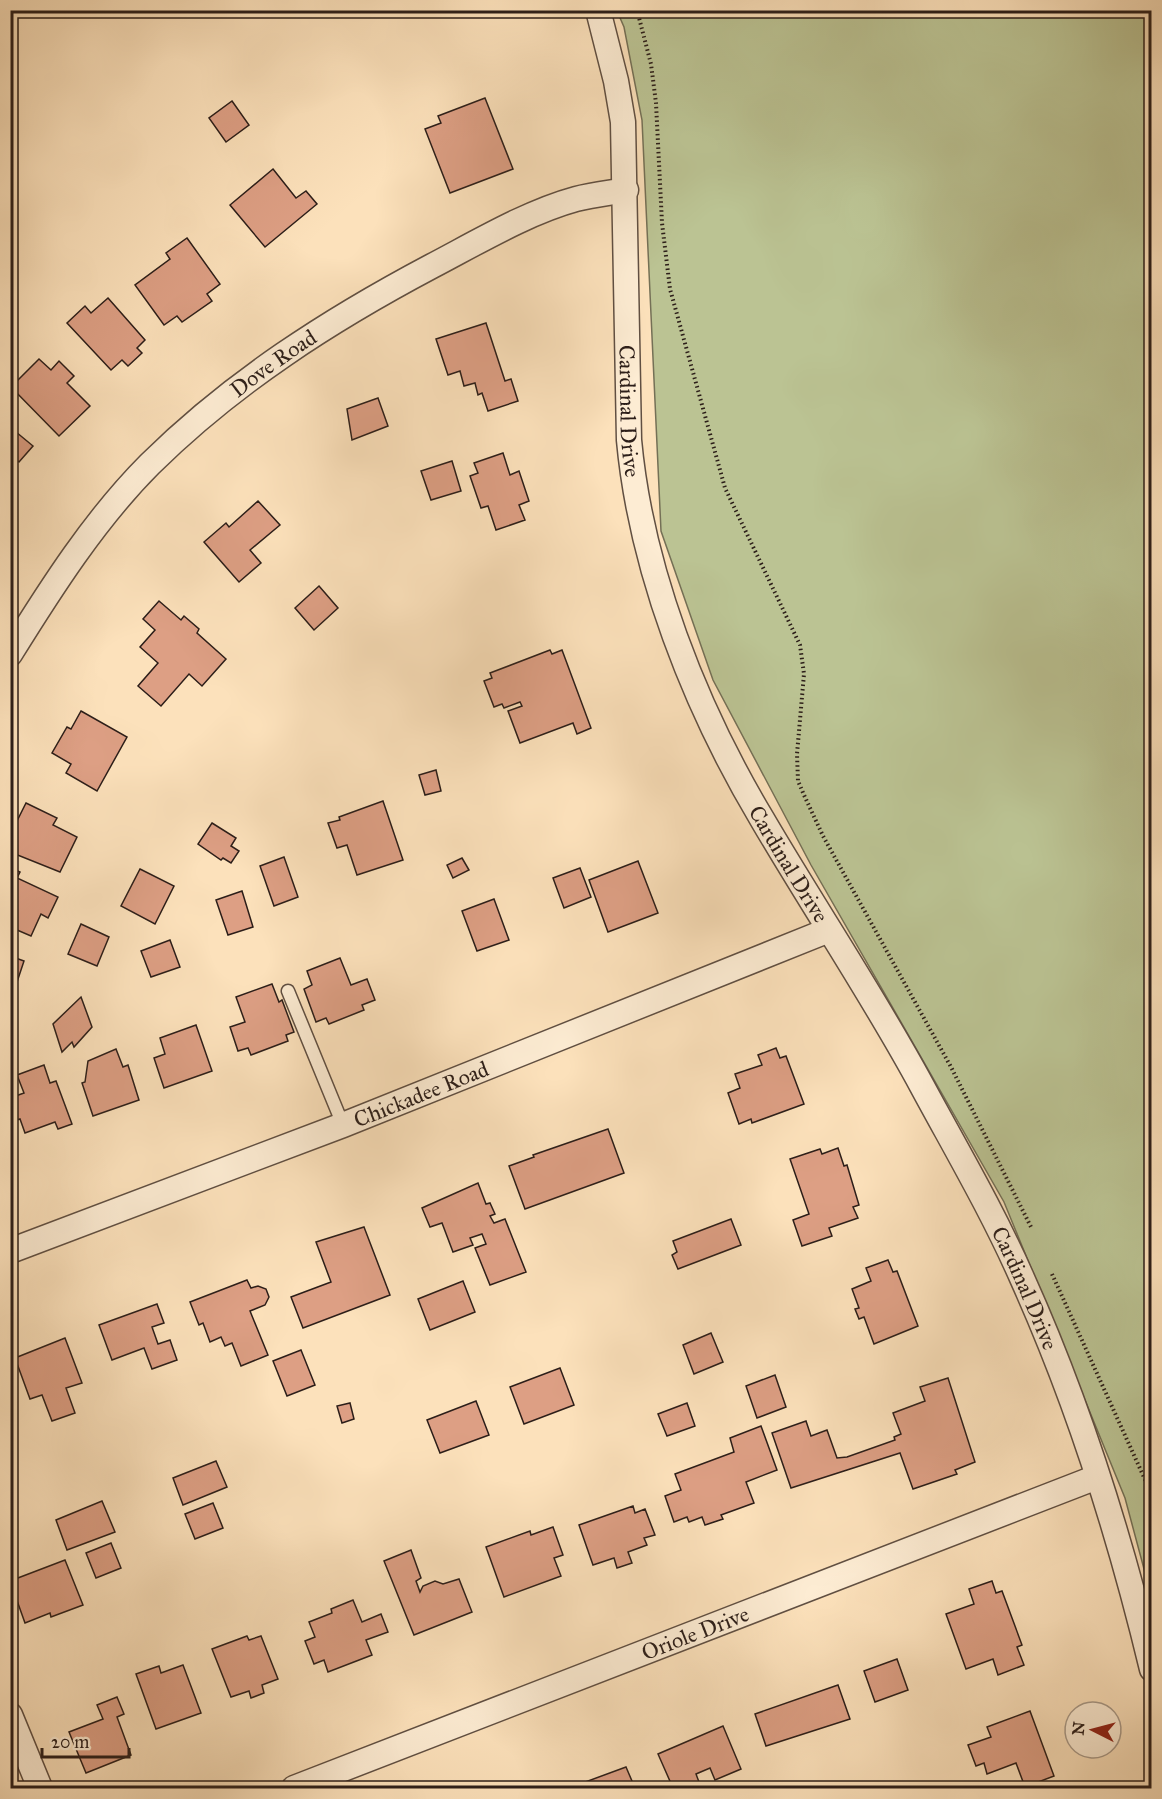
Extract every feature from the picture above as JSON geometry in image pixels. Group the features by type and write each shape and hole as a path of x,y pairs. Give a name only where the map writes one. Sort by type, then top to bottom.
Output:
{"street":[{"name":"Cardinal Drive","path":"598,10 616,81 623,122 629,440 641,528 657,582 717,738 760,817 921,1082 1022,1277 1097,1478 1121,1553 1152,1669"},
{"name":"Dove Road","path":"10,654 38,609 93,531 149,465 221,399 283,353 391,288 469,247 576,199 626,190"},
{"name":"Chickadee Road","path":"10,1251 343,1125 829,930"},
{"name":"Oriole Drive","path":"294,1788 1097,1478"},
{"path":"10,1715 40,1788"}],"lane":[{"path":"288,991 343,1125"}],"path":[{"path":"637,10 651,64 656,103 662,223 670,289 725,488 800,645 804,674 796,754 798,780 823,836 951,1067 1034,1234"},
{"path":"1048,1265 1152,1495"}],"green space":[{"path":"617,11 1151,11 1151,1595 1125,1498 1004,1202 811,865 713,680 661,531 642,120 624,27"}],"building":[{"path":"485,98 513,169 450,193 425,129 441,123 438,116"},
{"path":"232,101 249,125 226,142 209,118"},
{"path":"273,169 296,198 306,191 317,204 265,247 230,205"},
{"path":"187,238 220,284 207,294 212,301 182,322 177,316 164,325 135,285 170,259 166,253"},
{"path":"108,298 145,340 137,348 142,353 128,366 122,360 111,370 67,323 85,306 91,313"},
{"path":"486,323 505,381 511,379 518,401 488,411 482,393 478,395 475,383 464,386 460,371 448,375 436,339"},
{"path":"39,359 51,370 59,361 74,376 67,383 90,406 59,436 11,387"},
{"path":"378,398 388,426 352,440 347,409"},
{"path":"10,427 33,446 19,462 12,456 10,458"},
{"path":"503,453 510,475 519,471 529,501 519,505 525,520 496,530 488,506 481,508 470,476 478,473 474,463"},
{"path":"452,461 461,491 431,500 421,471"},
{"path":"258,501 280,525 250,550 261,563 239,582 204,542 226,523 229,527"},
{"path":"319,586 338,608 314,630 295,608"},
{"path":"159,601 181,620 184,616 199,629 197,633 226,659 202,686 189,674 161,706 138,686 158,663 140,647 155,630 143,619"},
{"path":"550,650 552,654 562,650 591,728 577,734 573,723 520,743 508,711 522,706 520,702 504,708 502,704 494,707 484,681 492,678 490,673"},
{"path":"81,711 127,737 97,791 66,773 71,764 52,753 67,727 71,729"},
{"path":"436,770 441,791 425,795 419,775"},
{"path":"383,801 403,860 357,875 347,845 337,848 328,823"},
{"path":"26,803 57,818 53,825 77,837 60,872 10,852 10,835"},
{"path":"212,823 236,838 231,846 239,851 231,863 223,858 221,860 198,844"},
{"path":"284,857 298,897 274,906 260,866"},
{"path":"462,858 469,870 453,878 447,865"},
{"path":"638,861 658,913 608,932 589,880"},
{"path":"10,867 20,872 17,878 58,897 48,918 41,914 31,936 10,927"},
{"path":"580,868 591,897 564,908 553,878"},
{"path":"140,869 174,886 155,924 121,906"},
{"path":"242,891 253,927 228,935 216,900"},
{"path":"494,899 509,940 477,951 462,911"},
{"path":"81,924 109,937 97,966 68,954"},
{"path":"170,940 180,967 151,977 141,951"},
{"path":"10,956 24,961 12,997 10,997"},
{"path":"340,958 351,985 367,979 375,1000 362,1005 364,1010 329,1024 326,1018 316,1022 304,989 312,985 307,971"},
{"path":"272,984 279,1002 282,1000 294,1032 286,1035 288,1041 251,1055 248,1048 238,1051 230,1027 245,1022 236,997"},
{"path":"81,997 92,1027 74,1047 72,1042 62,1052 53,1024"},
{"path":"196,1025 212,1071 164,1088 154,1058 165,1054 160,1038"},
{"path":"776,1048 780,1058 786,1056 804,1104 752,1123 751,1119 739,1124 728,1093 740,1088 735,1074 762,1065 758,1055"},
{"path":"116,1049 123,1067 128,1065 139,1100 93,1116 82,1083 85,1082 88,1061"},
{"path":"44,1065 50,1083 56,1081 72,1124 58,1129 55,1122 25,1133 20,1119 10,1122 10,1098 24,1093 17,1075"},
{"path":"608,1129 624,1173 525,1209 509,1166 534,1157 533,1155"},
{"path":"838,1148 844,1166 847,1165 859,1205 853,1207 858,1218 829,1228 832,1236 802,1246 793,1220 809,1214 790,1159 820,1149 822,1154"},
{"path":"478,1183 486,1204 490,1203 495,1214 490,1216 494,1223 505,1219 526,1272 490,1285 475,1248 486,1244 482,1234 470,1238 473,1245 453,1252 442,1223 430,1227 422,1208"},
{"path":"731,1219 741,1245 678,1269 672,1255 677,1252 673,1241"},
{"path":"364,1227 390,1295 303,1328 291,1297 331,1282 316,1242"},
{"path":"888,1260 893,1272 897,1271 918,1326 874,1344 864,1317 859,1319 855,1309 859,1308 852,1289 871,1281 866,1268"},
{"path":"247,1280 251,1288 258,1286 266,1289 269,1297 265,1305 250,1311 268,1355 241,1366 232,1343 225,1346 221,1337 210,1342 203,1323 199,1325 190,1302"},
{"path":"463,1281 475,1312 430,1330 418,1299"},
{"path":"157,1304 164,1323 152,1327 158,1344 170,1340 177,1360 152,1369 144,1348 112,1360 99,1325"},
{"path":"711,1333 723,1362 694,1374 683,1345"},
{"path":"65,1338 82,1383 66,1388 75,1413 52,1421 42,1395 30,1399 15,1358"},
{"path":"301,1350 315,1385 287,1396 273,1361"},
{"path":"560,1368 574,1405 524,1424 510,1387"},
{"path":"775,1375 786,1407 757,1418 746,1386"},
{"path":"948,1378 975,1462 955,1470 957,1474 913,1489 900,1453 791,1488 772,1433 806,1421 811,1436 827,1430 837,1458 847,1457 895,1440 894,1437 901,1434 893,1413 925,1401 920,1387"},
{"path":"476,1401 489,1435 440,1453 427,1420"},
{"path":"350,1403 354,1419 342,1423 337,1406"},
{"path":"687,1403 695,1426 667,1436 658,1414"},
{"path":"761,1426 777,1470 746,1482 754,1503 721,1515 723,1519 705,1525 702,1517 689,1522 687,1517 674,1522 665,1496 681,1490 675,1474 734,1452 730,1438"},
{"path":"216,1461 227,1487 183,1505 173,1478"},
{"path":"102,1501 115,1532 67,1550 56,1520"},
{"path":"213,1503 223,1528 195,1539 185,1514"},
{"path":"633,1506 635,1513 645,1509 655,1535 644,1538 647,1545 628,1552 632,1563 617,1568 614,1558 593,1565 579,1525"},
{"path":"553,1527 563,1555 554,1558 561,1576 504,1597 486,1547 530,1531 531,1535"},
{"path":"111,1543 121,1568 96,1578 86,1553"},
{"path":"411,1550 421,1578 416,1581 420,1592 423,1586 435,1581 443,1584 459,1579 472,1612 414,1635 384,1561"},
{"path":"65,1560 83,1605 51,1617 50,1613 25,1623 10,1581"},
{"path":"992,1581 996,1593 1002,1591 1022,1645 1017,1647 1024,1665 998,1675 993,1659 966,1669 946,1614 974,1604 969,1589"},
{"path":"353,1600 362,1622 381,1614 388,1632 366,1640 372,1655 328,1672 324,1660 314,1664 305,1641 315,1637 309,1622 332,1613 331,1609"},
{"path":"247,1636 249,1640 261,1636 278,1679 262,1685 264,1693 251,1698 249,1691 231,1697 212,1649"},
{"path":"897,1659 908,1690 875,1702 864,1671"},
{"path":"183,1665 201,1713 156,1729 136,1674 159,1666 161,1673"},
{"path":"838,1685 850,1719 766,1746 755,1714"},
{"path":"117,1697 124,1714 117,1717 131,1755 86,1773 69,1732 103,1719 97,1705"},
{"path":"1030,1711 1054,1776 1025,1787 1016,1763 987,1774 984,1763 976,1766 968,1745 991,1737 987,1727"},
{"path":"723,1726 741,1769 715,1780 710,1768 696,1774 699,1782 683,1788 673,1788 658,1754"},
{"path":"626,1767 635,1788 569,1788"}]}
